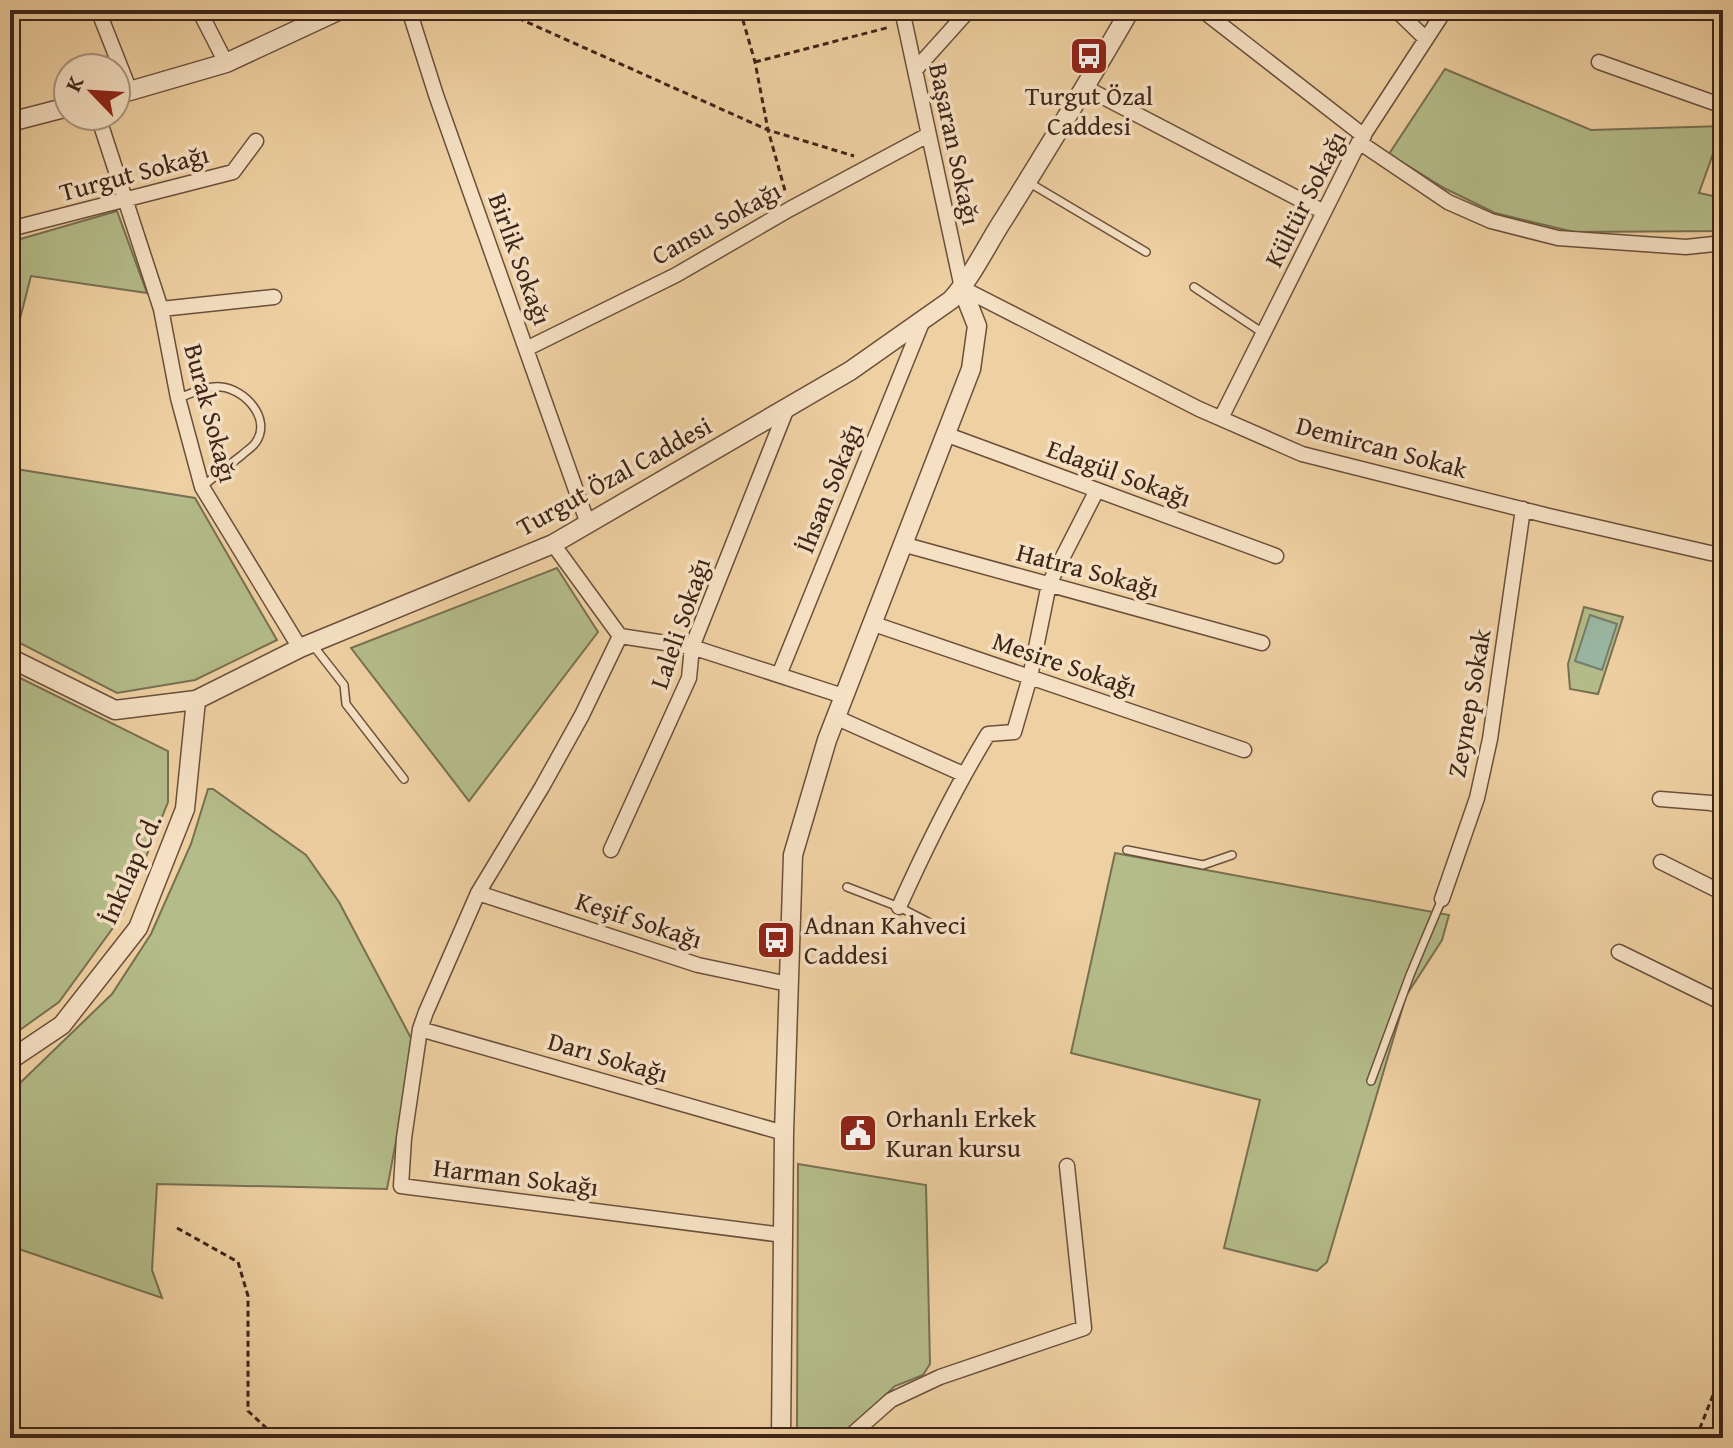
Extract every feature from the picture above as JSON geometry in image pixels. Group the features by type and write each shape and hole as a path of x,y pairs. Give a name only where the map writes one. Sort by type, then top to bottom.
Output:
{"street":[{"path":"98,10 111,52"},
{"path":"199,10 226,63"},
{"path":"132,90 226,63 302,18 340,10"},
{"name":"Birlik Sokağı","path":"409,10 436,95 588,524"},
{"path":"915,70 969,10"},
{"name":"Turgut Özal Caddesi","path":"10,658 115,710 196,700 306,646 553,544 588,524 850,371 951,300 962,288 1086,88 1130,10"},
{"path":"1202,10 1362,139 1448,202 1491,221 1558,238 1686,247 1723,243"},
{"path":"1396,10 1426,39"},
{"name":"Kültür Sokağı","path":"1221,418 1362,139 1445,10"},
{"name":"Başaran Sokağı","path":"903,17 962,288"},
{"path":"1599,62 1723,106"},
{"path":"1086,88 1324,212"},
{"path":"10,122 52,111"},
{"name":"Burak Sokağı","path":"103,132 161,309 178,398 202,487 306,646"},
{"name":"Cansu Sokağı","path":"526,349 676,275 928,135"},
{"name":"Turgut Sokağı","path":"10,229 233,172 256,141"},
{"path":"781,1438 784,1133 793,855 835,717 971,369 977,326 962,288"},
{"name":"Demircan Sokak","path":"962,288 1221,418 1302,454 1523,509 1723,554"},
{"path":"161,309 274,297"},
{"name":"İhsan Sokağı","path":"779,675 923,320"},
{"name":"Laleli Sokağı","path":"611,850 689,678 692,647 787,408"},
{"name":"Edagül Sokağı","path":"945,434 1276,556"},
{"path":"899,907 930,837 988,734 1014,732 1030,677 1049,584 1097,490"},
{"name":"Zeynep Sokak","path":"1442,899 1477,798 1490,739 1523,509"},
{"path":"553,544 620,636 692,647 843,696"},
{"name":"Hatıra Sokağı","path":"902,544 1262,643"},
{"name":"Mesire Sokağı","path":"871,623 1244,750"},
{"path":"420,1029 478,893 542,787 620,636"},
{"name":"İnkılap Cd.","path":"10,1060 62,1025 138,928 185,809 196,700"},
{"path":"835,717 963,774"},
{"path":"1660,799 1711,803 1723,807"},
{"path":"1661,862 1723,893"},
{"name":"Keşif Sokağı","path":"478,893 698,965 788,984"},
{"path":"1619,952 1723,1003"},
{"name":"Darı Sokağı","path":"420,1029 784,1133"},
{"name":"Harman Sokağı","path":"420,1029 404,1138 401,1186 783,1235"},
{"path":"848,1438 891,1400 940,1377 1084,1328 1067,1166"}],"lane":[{"path":"1027,181 1146,252"},
{"path":"1194,287 1263,333"},
{"path":"178,398 213,387 229,389 250,401 259,419 256,443 202,487"},
{"path":"306,646 344,685 346,704 404,779"},
{"path":"1127,850 1203,865 1232,855"},
{"path":"847,887 899,907 934,925"},
{"path":"1371,1081 1442,899"}],"path":[{"path":"500,10 768,130 877,163"},
{"path":"740,10 790,209"},
{"path":"755,62 903,17"},
{"path":"177,1228 238,1262 248,1296 248,1411 277,1438"},
{"path":"1696,1438 1723,1370"}],"green space":[{"path":"1445,69 1591,130 1723,126 1699,193 1723,198 1723,231 1574,232 1495,213 1444,188 1389,154"},
{"path":"117,211 147,293 31,276 14,342 10,340 10,242"},
{"path":"10,468 195,498 277,640 195,680 117,693 10,638"},
{"path":"557,568 598,632 469,801 351,648"},
{"path":"1584,607 1623,617 1598,694 1570,689 1568,664"},
{"path":"10,673 168,751 168,802 123,914 59,1002 10,1037"},
{"path":"208,789 213,789 306,855 339,902 411,1038 413,1051 387,1189 157,1184 152,1270 162,1298 10,1246 10,1090 112,994 151,934 191,844"},
{"path":"1115,853 1449,915 1442,940 1406,996 1327,1262 1317,1271 1224,1248 1260,1100 1071,1053"},
{"path":"798,1164 926,1185 930,1364 923,1375 895,1386 839,1438 797,1438"}],"shaded area":[{"path":"1590,615 1617,624 1602,670 1575,661"}],"place":[{"name":"Turgut Özal Caddesi","path":"1089,56"},
{"name":"Adnan Kahveci Caddesi","path":"776,940"},
{"name":"Orhanlı Erkek Kuran kursu","path":"858,1133"}]}
